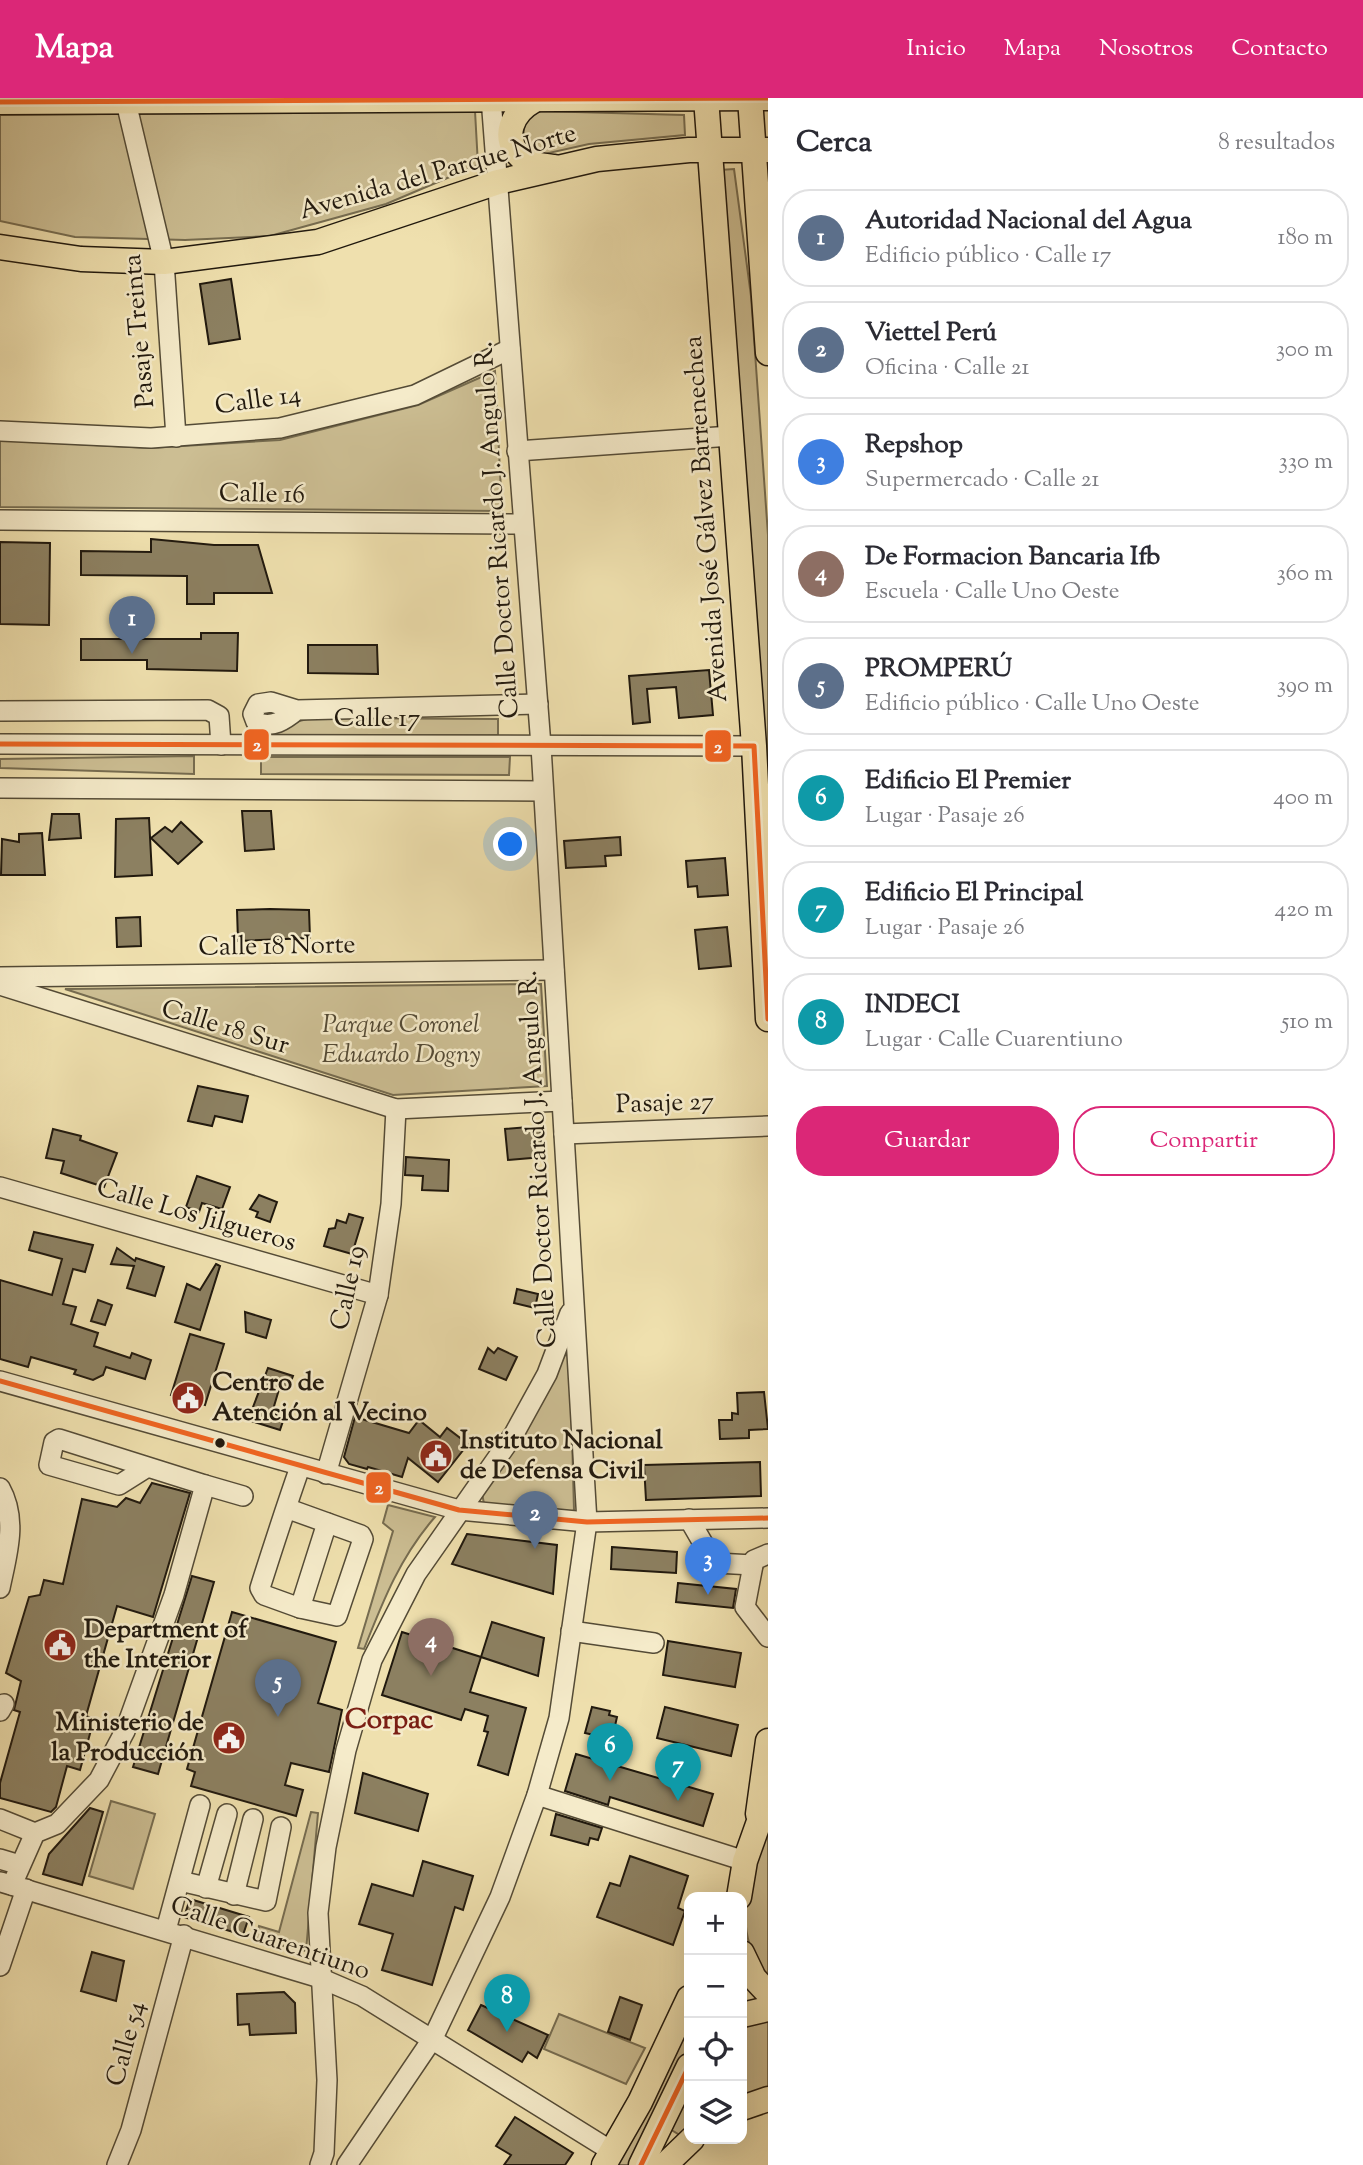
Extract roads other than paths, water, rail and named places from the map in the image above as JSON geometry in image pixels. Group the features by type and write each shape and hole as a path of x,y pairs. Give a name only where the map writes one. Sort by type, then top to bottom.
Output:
{"main road":[{"path":"750,98 761,150 768,354"},
{"name":"Avenida José Gálvez Barrenechea","path":"706,99 754,746 768,1016"},
{"name":"Avenida del Parque Norte","path":"0,102 768,99"},
{"path":"533,101 517,112 512,121 512,145 521,158 535,165 558,168"},
{"name":"Avenida del Parque Norte","path":"0,247 81,259 164,262 318,242 498,182 597,159 761,150"},
{"path":"742,1876 762,1801 768,1741"},
{"path":"743,1955 754,1978 768,1993"},
{"path":"608,2158 640,2102 684,2008"},
{"path":"747,2014 768,2009"},
{"path":"641,2165 684,2076"},
{"path":"747,2106 768,2099"},
{"path":"665,2165 687,2144"}],"street":[{"name":"Calle Doctor Ricardo J. Angulo R.","path":"347,2165 433,2038 500,1897 539,1790 559,1718 587,1522 541,746 492,99"},
{"name":"Pasaje Treinta","path":"125,100 164,262 176,437"},
{"name":"Calle 14","path":"0,431 151,439 280,428 415,395 510,349"},
{"path":"517,451 731,436"},
{"name":"Calle 16","path":"0,520 523,524"},
{"path":"297,710 538,704"},
{"path":"0,711 208,710 219,716 221,745"},
{"name":"Calle 17","path":"0,744 754,746"},
{"path":"0,788 543,791"},
{"name":"Calle 18 Norte","path":"0,977 554,970"},
{"name":"Calle 18 Sur","path":"0,985 396,1109 562,1101"},
{"name":"Calle 19","path":"326,1474 378,1295 391,1204 396,1109"},
{"name":"Pasaje 27","path":"564,1133 768,1126"},
{"name":"Calle Los Jilgueros","path":"2,1193 378,1295"},
{"path":"320,2165 324,2152 327,2080 318,1913 326,1847 346,1750 372,1660 416,1574 514,1434 558,1351 574,1302"},
{"path":"0,1381 459,1510 587,1522 768,1518"},
{"path":"146,1468 119,1485 49,1465 56,1439 243,1496"},
{"path":"286,1508 363,1539 337,1616 300,1608 264,1595 260,1588 286,1508 300,1466"},
{"path":"0,1966 13,1885 35,1833 57,1824 99,1780 125,1731 174,1595 205,1485"},
{"path":"0,1488 6,1499 11,1535 0,1588"},
{"path":"689,1519 716,1563 761,1559 746,1610 768,1637"},
{"path":"300,1608 327,1523"},
{"path":"572,1631 654,1643"},
{"path":"539,1790 742,1876"},
{"name":"Calle 54","path":"117,2165 131,2130 175,1933 180,1881 200,1805"},
{"path":"206,1888 227,1814"},
{"path":"0,1819 35,1833"},
{"path":"234,1895 253,1819"},
{"path":"180,1881 262,1902 268,1899 281,1827"},
{"path":"0,1858 20,1865"},
{"name":"Calle Cuarentiuno","path":"13,1885 320,1978 362,1996 433,2038 608,2158"}],"place":[{"name":"Autoridad Nacional del Agua","path":"132,654"},
{"name":"Centro de Atención al Vecino","path":"188,1398"},
{"name":"Instituto Nacional de Defensa Civil","path":"436,1456"},
{"name":"Viettel Perú","path":"535,1549"},
{"name":"Repshop","path":"708,1595"},
{"name":"Department of the Interior","path":"60,1645"},
{"name":"De Formacion Bancaria Ifb","path":"431,1676"},
{"name":"PROMPERÚ","path":"278,1717"},
{"name":"Ministerio de la Producción","path":"229,1738"},
{"name":"Edificio El Premier","path":"610,1781"},
{"name":"Edificio El Principal","path":"678,1801"},
{"name":"INDECI","path":"507,2032"}],"district":[{"name":"Corpac","path":"389,1721"}],"park label":[{"name":"Parque Coronel Eduardo Dogny","path":"401,1040"}]}
